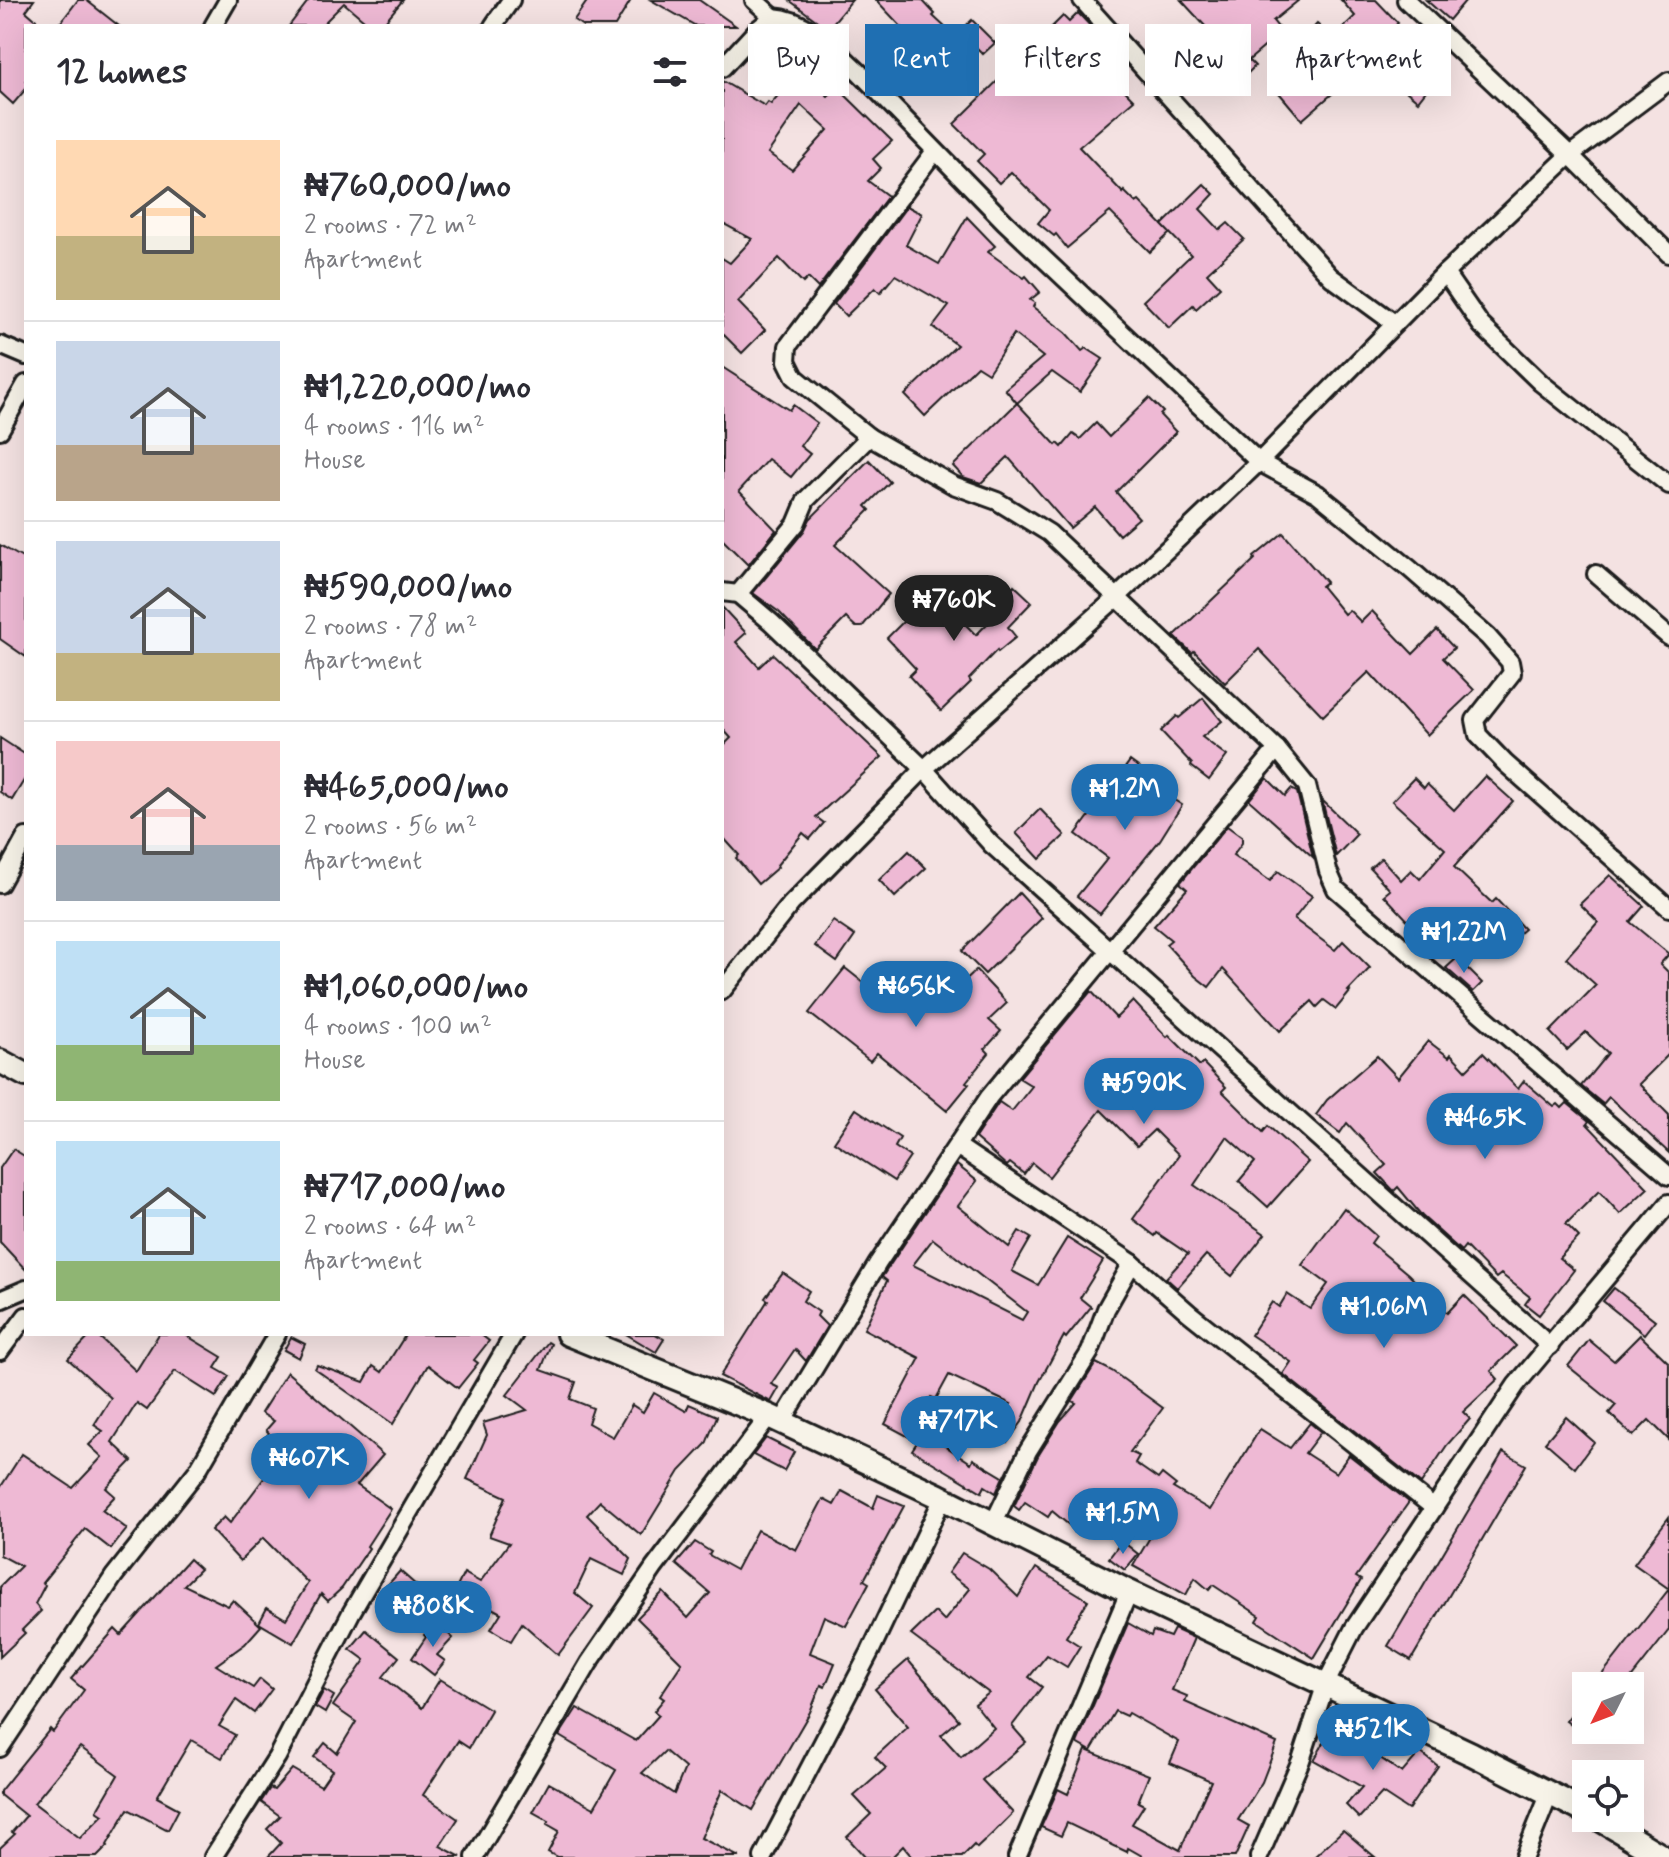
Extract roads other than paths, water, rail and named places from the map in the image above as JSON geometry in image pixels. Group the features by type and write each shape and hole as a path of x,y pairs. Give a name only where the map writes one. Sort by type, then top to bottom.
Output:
{"street":[{"path":"214,24 228,0"},
{"path":"494,24 511,0"},
{"path":"754,0 773,17 792,20 816,34 858,71 1005,222 1259,462 1318,494 1488,637 1510,662 1512,673 1475,720 1478,735 1505,763 1669,908"},
{"path":"1082,0 1331,277 1394,323"},
{"path":"1406,0 1570,155 1669,254"},
{"path":"724,66 773,17"},
{"path":"724,988 791,904 924,769 1116,598 1259,462 1445,273 1570,155 1669,81"},
{"path":"935,151 787,348 787,361 795,377 869,437 953,485 997,501 1049,533 1277,749 1307,786 1328,871 1336,889 1669,1176"},
{"path":"1445,273 1481,325 1541,383 1669,485"},
{"path":"0,345 24,355"},
{"path":"0,430 24,388"},
{"path":"869,437 806,500 796,524 730,593 771,622 924,769 991,844 1109,953 1550,1346"},
{"path":"1596,574 1669,637"},
{"path":"475,1857 509,1794 589,1663 654,1568 775,1419 989,1097 1277,749"},
{"path":"0,884 24,841"},
{"path":"0,1061 24,1074"},
{"path":"957,1146 1132,1263 1189,1313 1434,1508"},
{"path":"1259,1857 1301,1760 1326,1683 1354,1628 1516,1385 1669,1205"},
{"path":"993,1524 1028,1451 1090,1352 1106,1309 1132,1263"},
{"path":"0,1300 24,1290"},
{"path":"0,1351 24,1319"},
{"path":"0,1748 114,1576 197,1471 276,1336"},
{"path":"213,1857 277,1757 351,1613 513,1336"},
{"path":"573,1336 775,1419 943,1498 1129,1592 1326,1683 1572,1806"},
{"path":"763,1857 870,1652 943,1498"},
{"path":"1017,1857 1129,1592"},
{"path":"1524,1857 1549,1795"},
{"path":"1621,1832 1663,1857"}]}
